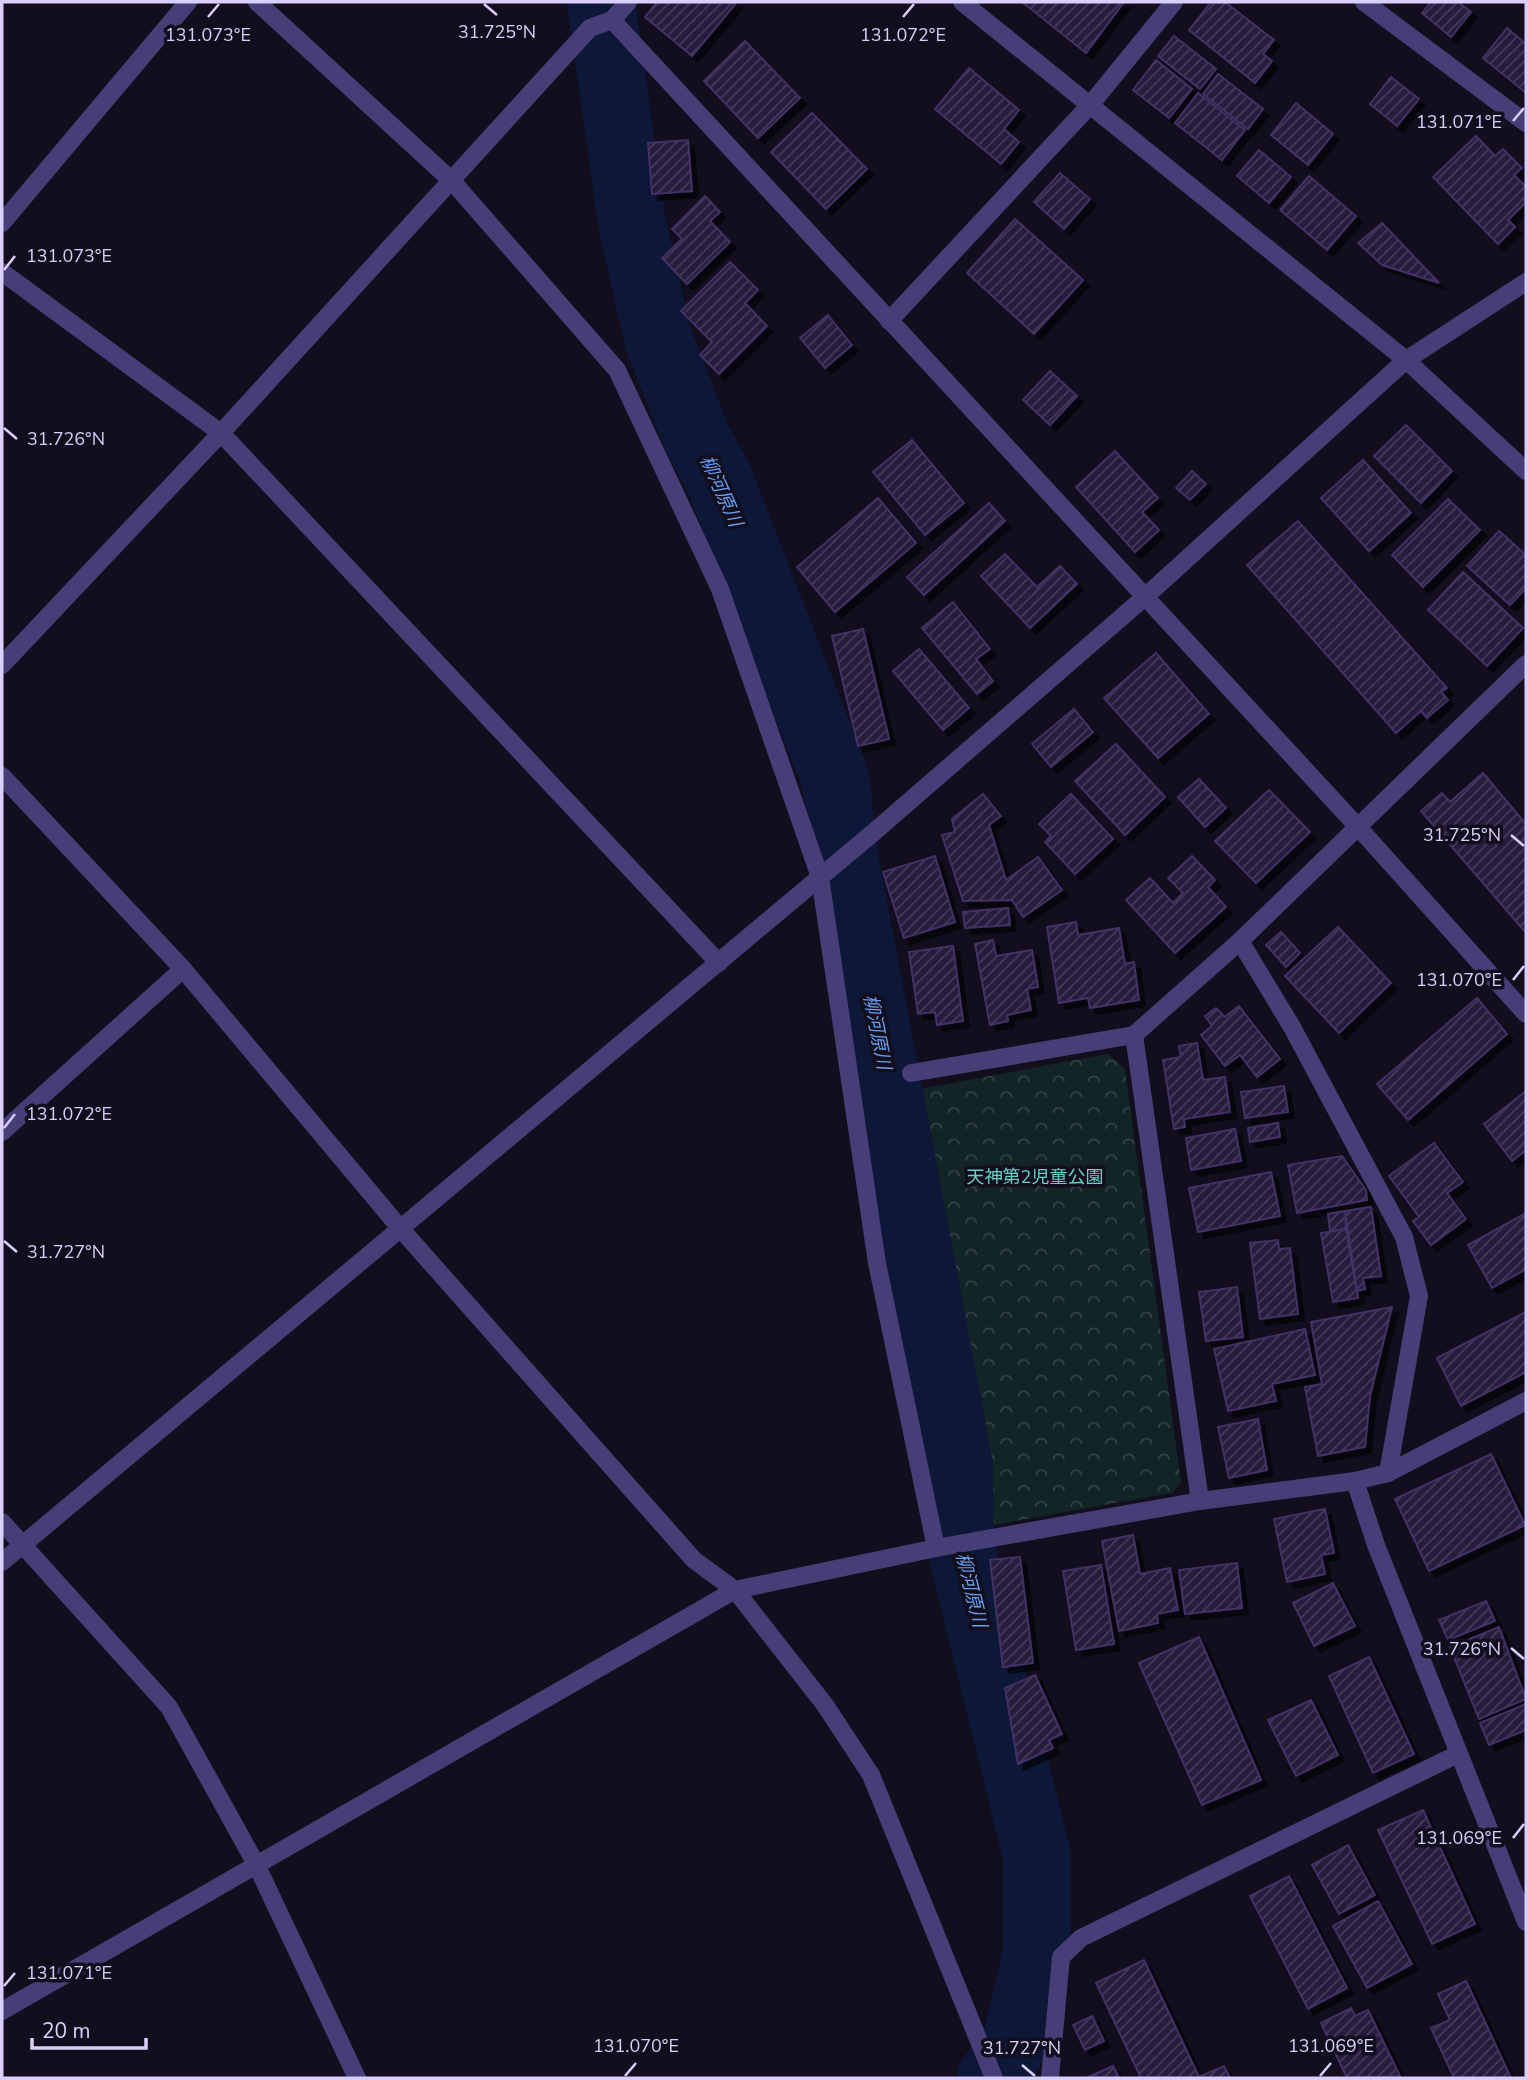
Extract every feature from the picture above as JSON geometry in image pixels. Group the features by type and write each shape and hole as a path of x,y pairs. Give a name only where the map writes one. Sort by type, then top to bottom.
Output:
{"street":[{"path":"2,223 188,2"},
{"path":"257,2 452,181 617,370 720,589 820,877 877,1263 941,1547"},
{"path":"2,665 221,433 590,28 612,20 628,2"},
{"path":"962,2 1406,360 1526,471"},
{"path":"889,321 1091,104 1174,2"},
{"path":"1364,2 1526,123"},
{"path":"612,20 1146,596 1526,1014"},
{"path":"2,272 221,433 719,963"},
{"path":"2,1562 874,832 1146,596 1406,360 1526,282"},
{"path":"911,1073 1134,1035 1240,941 1526,664"},
{"path":"2,776 183,969 400,1228 694,1560 735,1590 825,1705 871,1774 994,2078"},
{"path":"1240,941 1292,1027 1404,1237 1419,1296 1388,1473"},
{"path":"2,1132 183,969"},
{"path":"1134,1035 1200,1501"},
{"path":"2,2011 735,1590 941,1547 1200,1501 1388,1473 1526,1401"},
{"path":"1355,1480 1376,1545 1526,1922"},
{"path":"2,1522 169,1707 257,1866 357,2078"},
{"path":"1050,2078 1061,1957 1081,1938 1458,1754"}],"green space":[{"name":"天神第2児童公園","path":"1108,1054 1125,1069 1181,1483 1172,1493 988,1526 914,1090"}],"building":[{"path":"657,2 737,2 692,56 645,17"},
{"path":"1022,2 1124,2 1086,53"},
{"path":"1211,2 1225,2 1274,40 1263,54 1272,61 1255,83 1189,30"},
{"path":"1431,2 1458,2 1471,12 1451,37 1422,13"},
{"path":"1507,28 1526,44 1526,93 1483,58"},
{"path":"1174,36 1216,69 1200,89 1158,56"},
{"path":"745,41 800,98 758,138 704,81"},
{"path":"1156,60 1192,89 1169,118 1133,90"},
{"path":"969,68 1019,110 1004,129 1019,142 1001,164 935,109"},
{"path":"1218,74 1263,109 1248,129 1203,94"},
{"path":"1391,77 1419,99 1397,126 1370,104"},
{"path":"1198,93 1245,130 1222,160 1175,123"},
{"path":"1296,103 1333,134 1308,165 1271,135"},
{"path":"812,113 867,169 826,209 771,152"},
{"path":"1476,136 1495,156 1503,149 1522,168 1514,175 1526,187 1526,202 1508,220 1515,227 1498,244 1433,177"},
{"path":"688,140 692,191 652,194 648,143"},
{"path":"1259,150 1291,177 1269,203 1237,176"},
{"path":"1060,173 1090,199 1064,229 1034,202"},
{"path":"1309,176 1356,216 1327,250 1280,210"},
{"path":"705,196 720,212 710,221 730,242 687,284 662,258 682,239 672,229"},
{"path":"1015,219 1083,280 1034,334 967,273"},
{"path":"1382,223 1439,283 1382,265 1358,243"},
{"path":"730,262 758,290 745,303 767,326 719,374 700,355 712,342 681,311"},
{"path":"828,315 852,345 825,368 800,338"},
{"path":"1050,371 1077,396 1050,425 1023,400"},
{"path":"1406,425 1452,471 1421,503 1374,456"},
{"path":"912,440 964,503 925,535 873,472"},
{"path":"1115,451 1158,498 1142,512 1159,530 1135,552 1076,487"},
{"path":"1363,460 1411,513 1369,551 1321,498"},
{"path":"1192,471 1206,484 1190,500 1176,488"},
{"path":"878,498 916,543 835,612 797,567"},
{"path":"1448,499 1480,530 1423,587 1392,555"},
{"path":"989,503 1005,521 924,595 907,577"},
{"path":"1298,521 1447,688 1441,692 1448,700 1427,718 1421,711 1396,733 1247,565"},
{"path":"1499,531 1526,555 1526,588 1510,605 1467,566"},
{"path":"1005,554 1037,587 1060,566 1077,584 1030,628 981,576"},
{"path":"1463,572 1523,628 1487,666 1428,610"},
{"path":"953,602 990,649 976,659 993,681 977,694 922,628"},
{"path":"863,629 889,739 858,746 832,636"},
{"path":"919,649 969,708 943,730 893,671"},
{"path":"1156,653 1209,714 1158,758 1104,698"},
{"path":"1074,709 1093,732 1051,767 1032,744"},
{"path":"1116,744 1165,797 1125,835 1075,781"},
{"path":"1483,773 1526,824 1526,933 1421,811 1442,793 1450,802"},
{"path":"1199,779 1226,808 1205,827 1178,797"},
{"path":"1269,790 1310,832 1256,883 1215,841"},
{"path":"983,794 1001,816 989,825 1006,880 1038,857 1062,890 1023,917 1012,900 963,901 942,835 955,832 952,819"},
{"path":"1071,794 1113,839 1075,874 1045,842 1051,836 1039,824"},
{"path":"935,856 955,922 904,938 883,872"},
{"path":"1192,856 1215,880 1208,887 1226,907 1175,953 1126,900 1150,878 1173,903 1183,893 1168,878"},
{"path":"1008,908 1010,925 965,928 963,912"},
{"path":"1076,922 1078,935 1119,928 1125,964 1134,962 1139,1000 1090,1008 1088,998 1059,1003 1047,927"},
{"path":"1338,927 1391,983 1339,1033 1285,976"},
{"path":"1281,932 1300,953 1286,967 1266,945"},
{"path":"993,940 996,956 1032,950 1038,987 1027,989 1031,1010 1007,1015 1008,1021 990,1025 975,944"},
{"path":"953,946 963,1021 937,1025 935,1012 918,1014 909,952"},
{"path":"1477,998 1507,1034 1408,1120 1377,1084"},
{"path":"1239,1006 1280,1059 1257,1077 1240,1055 1225,1066 1201,1035 1212,1026 1205,1016 1216,1008 1225,1017"},
{"path":"1197,1043 1203,1080 1225,1077 1230,1112 1184,1119 1185,1127 1174,1129 1163,1060 1181,1057 1179,1046"},
{"path":"1284,1086 1288,1112 1245,1118 1241,1092"},
{"path":"1526,1091 1526,1150 1512,1161 1484,1124"},
{"path":"1278,1123 1280,1137 1250,1142 1248,1128"},
{"path":"1235,1129 1241,1161 1191,1170 1186,1138"},
{"path":"1434,1143 1463,1182 1447,1193 1466,1219 1431,1245 1413,1221 1419,1217 1389,1176"},
{"path":"1342,1156 1366,1190 1367,1200 1297,1213 1288,1165"},
{"path":"1271,1172 1280,1216 1198,1232 1189,1188"},
{"path":"1371,1207 1381,1276 1363,1278 1365,1289 1357,1291 1345,1211"},
{"path":"1345,1211 1346,1229 1330,1231 1328,1214"},
{"path":"1526,1213 1526,1269 1492,1288 1468,1245"},
{"path":"1346,1229 1358,1298 1333,1302 1321,1233"},
{"path":"1278,1240 1279,1249 1290,1248 1298,1314 1260,1319 1250,1243"},
{"path":"1237,1287 1243,1337 1206,1341 1199,1292"},
{"path":"1392,1307 1370,1396 1365,1447 1318,1456 1305,1387 1322,1384 1311,1322"},
{"path":"1526,1312 1526,1372 1461,1406 1437,1358"},
{"path":"1305,1329 1315,1375 1272,1384 1276,1401 1228,1411 1214,1349"},
{"path":"1258,1419 1267,1470 1229,1478 1218,1427"},
{"path":"1491,1454 1525,1525 1429,1571 1395,1499"},
{"path":"1325,1509 1334,1553 1321,1555 1325,1574 1287,1582 1274,1519"},
{"path":"1133,1535 1140,1574 1170,1568 1178,1610 1157,1614 1158,1623 1119,1631 1102,1541"},
{"path":"1020,1557 1033,1663 1003,1667 990,1560"},
{"path":"1237,1563 1242,1608 1185,1614 1179,1570"},
{"path":"1101,1565 1114,1644 1076,1650 1063,1571"},
{"path":"1333,1583 1355,1626 1314,1646 1293,1603"},
{"path":"1486,1601 1495,1621 1448,1640 1439,1620"},
{"path":"1499,1627 1526,1699 1479,1719 1450,1647"},
{"path":"1199,1637 1261,1780 1202,1805 1139,1663"},
{"path":"1369,1657 1414,1754 1373,1773 1329,1676"},
{"path":"1035,1675 1062,1734 1049,1740 1053,1748 1018,1764 1005,1688"},
{"path":"1311,1700 1338,1755 1296,1776 1268,1720"},
{"path":"1526,1704 1526,1730 1489,1745 1480,1723"},
{"path":"1423,1810 1475,1924 1432,1944 1378,1830"},
{"path":"1348,1845 1375,1895 1339,1914 1312,1865"},
{"path":"1289,1876 1347,1988 1308,2009 1250,1896"},
{"path":"1378,1901 1412,1964 1367,1988 1333,1926"},
{"path":"1144,1960 1199,2077 1224,2066 1230,2078 1141,2078 1096,1983"},
{"path":"1466,1981 1511,2078 1454,2078 1431,2028 1450,2020 1438,1994"},
{"path":"1351,2008 1355,2016 1368,2010 1400,2076 1347,2078 1321,2023"},
{"path":"1092,2016 1104,2041 1085,2050 1073,2025"},
{"path":"1113,2066 1119,2078 1086,2078"}],"waterway":[{"name":"柳河原川","path":"601,2 632,223 658,339 697,438 719,479 836,781 844,856 959,1466 960,1545 1037,1856 1037,1952 1017,2040 991,2078"}]}
